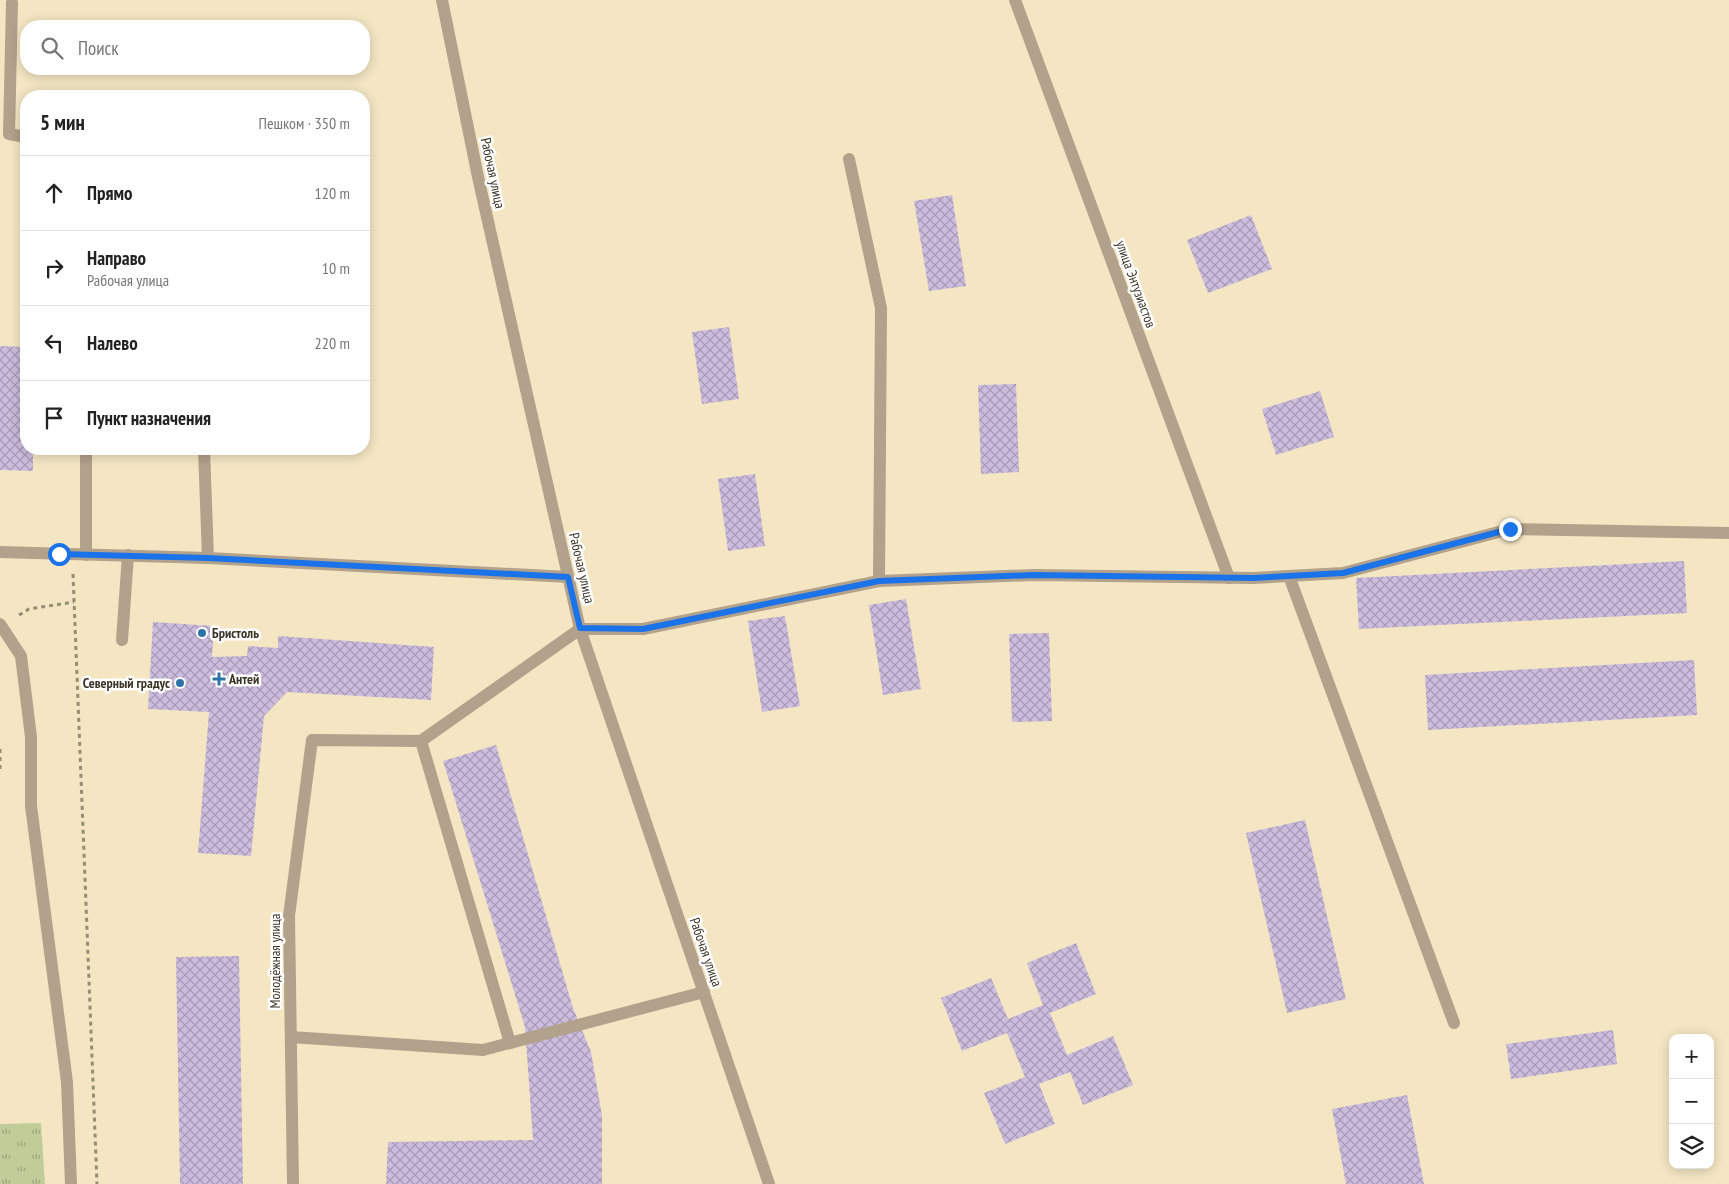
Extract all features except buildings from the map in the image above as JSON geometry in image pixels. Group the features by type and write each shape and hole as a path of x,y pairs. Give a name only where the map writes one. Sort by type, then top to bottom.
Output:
{"street":[{"name":"Рабочая улица","path":"442,0 480,187 580,628 769,1184"},
{"name":"улица Энтузиастов","path":"1015,0 1229,578"},
{"path":"12,2 9,134 20,136"},
{"path":"849,159 881,308 879,581"},
{"path":"86,455 86,555"},
{"path":"204,455 208,558"},
{"path":"510,1042 421,741 580,628 643,629 879,581 1034,575 1253,578 1343,573 1510,529 1729,533"},
{"path":"0,552 208,558 568,577"},
{"path":"122,640 128,555"},
{"path":"1289,576 1454,1022"},
{"path":"1,625 21,656 31,737 31,806 67,1082 71,1184"},
{"name":"Молодёжная улица","path":"293,1184 289,916 312,740 421,741"},
{"path":"291,1037 483,1050 704,992"}],"path":[{"path":"72,571 97,1184"},
{"path":"1,625 29,608 74,602"},
{"path":"0,749 0,772"}],"green space":[{"path":"41,1123 45,1184 0,1184 0,1124"}],"place":[{"name":"Бристоль","path":"202,633"},
{"name":"Антей","path":"219,679"},
{"name":"Северный градус","path":"180,683"}],"route":[{"path":"59,554 208,558 568,577 580,628 643,629 879,581 1034,575 1253,578 1343,573 1510,529"}]}
